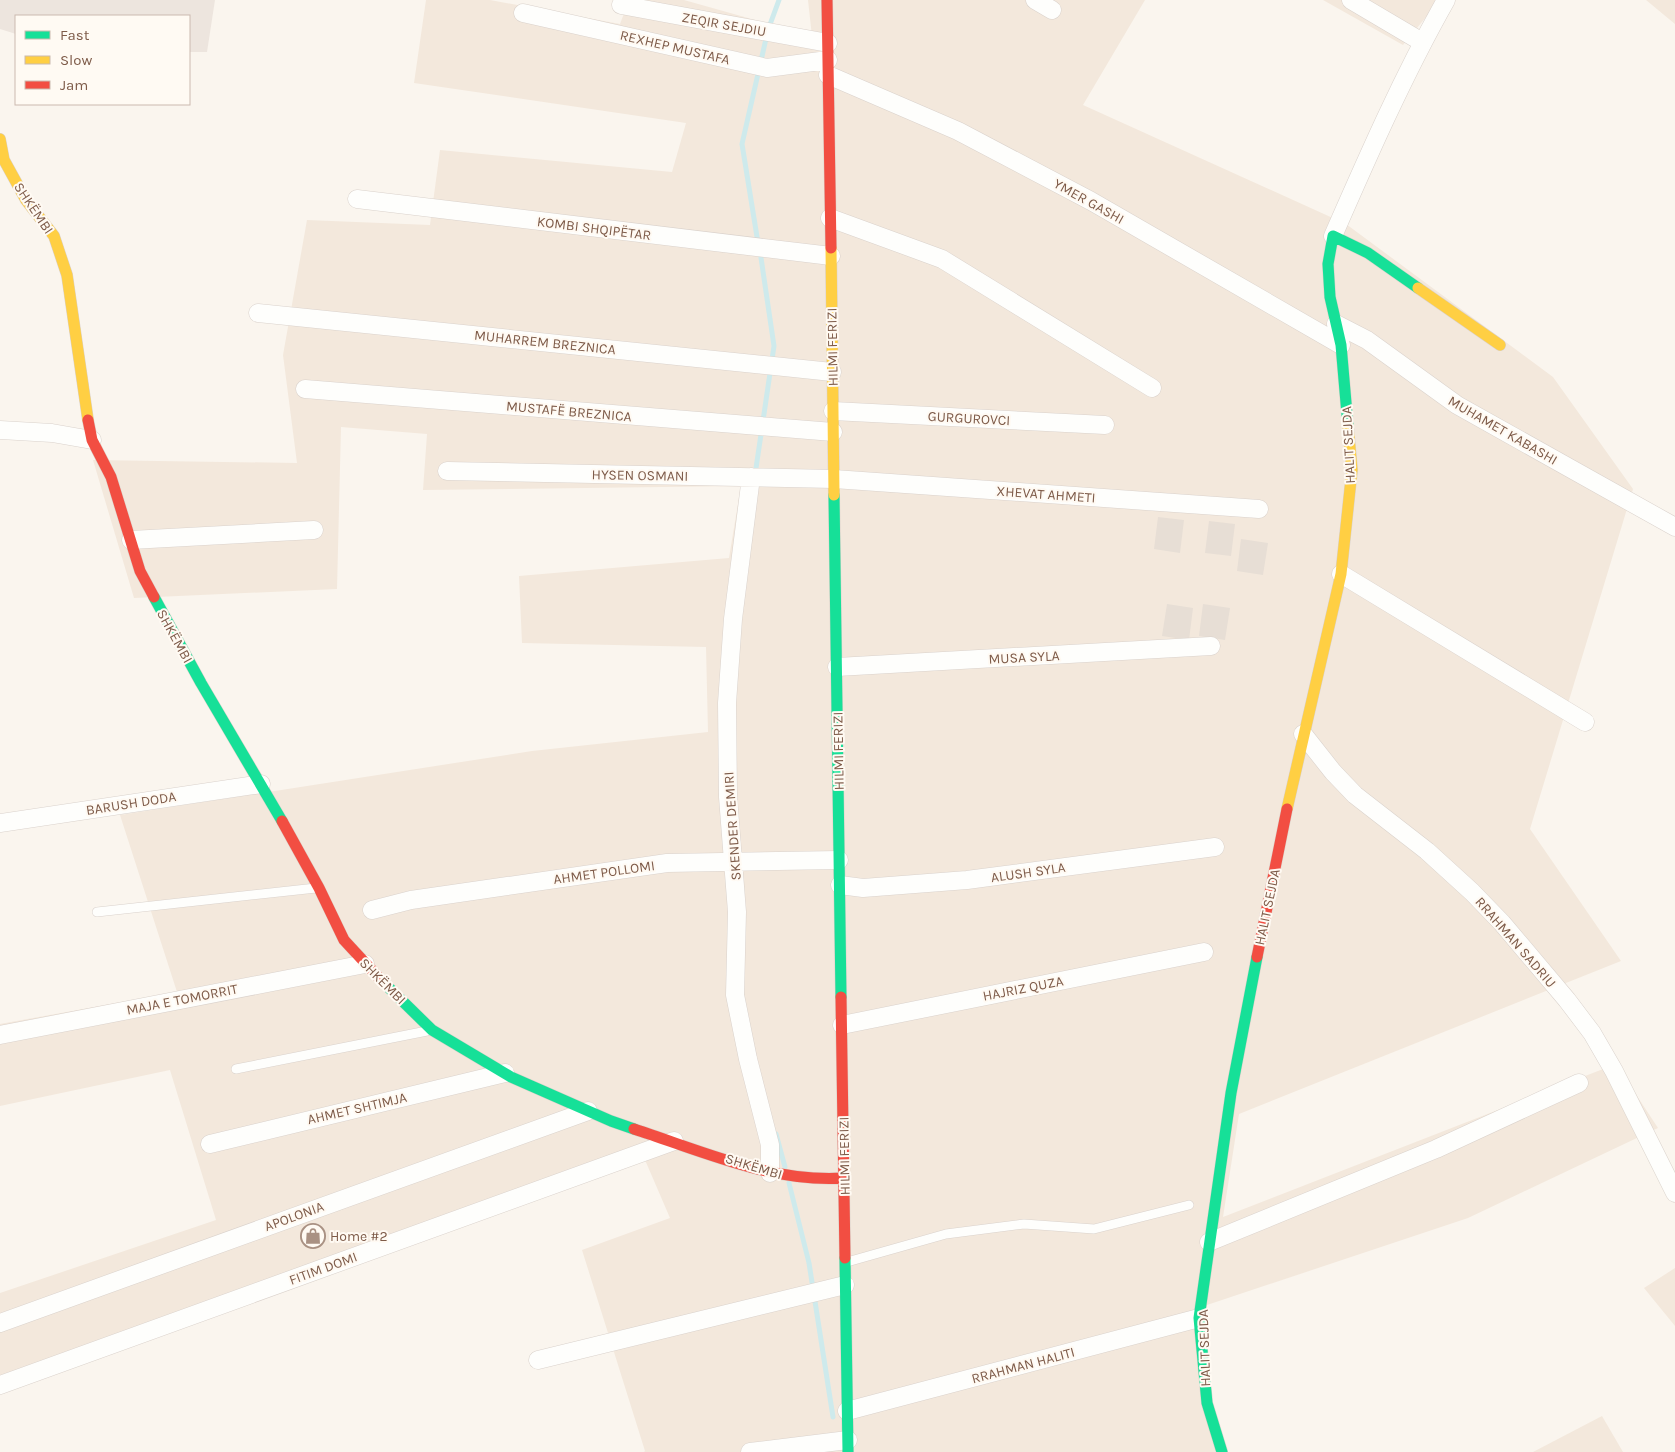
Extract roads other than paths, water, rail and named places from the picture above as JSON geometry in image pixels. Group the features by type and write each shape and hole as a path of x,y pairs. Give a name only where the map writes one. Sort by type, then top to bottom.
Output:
{"street":[{"name":"HILMI FERIZI","path":"827,0 848,1446"},
{"path":"1035,0 1052,10"},
{"path":"1351,0 1422,42"},
{"path":"1341,344 1330,297 1328,264 1332,236 1422,42 1446,0"},
{"name":"ZEQIR SEJDIU","path":"621,5 778,34 828,60"},
{"name":"REXHEP MUSTAFA","path":"523,13 767,68 828,60"},
{"name":"YMER GASHI","path":"828,60 1091,202 1341,344"},
{"name":"SHKËMBI","path":"0,139 4,160 26,200 54,236 67,275 83,398 92,440 111,477 140,571 201,683 261,784 319,888 344,940 365,964 432,1030 505,1073 611,1121 774,1174 817,1180 844,1178"},
{"name":"KOMBI SHQIPËTAR","path":"357,199 831,256"},
{"path":"830,218 942,259 1152,388"},
{"path":"1332,236 1368,253 1500,344"},
{"name":"MUHARREM BREZNICA","path":"258,313 832,372"},
{"name":"MUHAMET KABASHI","path":"1336,324 1367,340 1457,405 1675,527"},
{"name":"HALIT SEJDA","path":"1222,1452 1207,1403 1200,1318 1209,1242 1233,1083 1303,734 1341,574 1352,470 1341,344"},
{"name":"MUSTAFË BREZNICA","path":"305,390 833,432"},
{"name":"GURGUROVCI","path":"833,411 1105,425"},
{"path":"0,430 52,433 92,440"},
{"name":"HYSEN OSMANI","path":"446,471 834,479"},
{"name":"SKENDER DEMIRI","path":"757,478 733,619 727,704 728,797 740,860 735,995 748,1059 770,1144 774,1174"},
{"name":"XHEVAT AHMETI","path":"834,479 1259,509"},
{"path":"130,540 314,530"},
{"path":"1341,574 1585,722"},
{"name":"MUSA SYLA","path":"837,667 1211,646"},
{"name":"RRAHMAN SADRIU","path":"1303,734 1332,772 1355,795 1427,851 1472,892 1502,923 1567,1000 1592,1033 1614,1071 1675,1193"},
{"name":"BARUSH DODA","path":"0,823 261,784"},
{"name":"ALUSH SYLA","path":"840,885 864,888 967,880 1215,847"},
{"name":"AHMET POLLOMI","path":"372,910 411,900 667,863 740,860 839,860"},
{"name":"HAJRIZ QUZA","path":"842,1025 1204,952"},
{"name":"MAJA E TOMORRIT","path":"0,1035 365,964"},
{"name":"AHMET SHTIMJA","path":"210,1144 505,1073"},
{"path":"1209,1242 1436,1149 1579,1083"},
{"name":"APOLONIA","path":"0,1323 588,1111"},
{"name":"FITIM DOMI","path":"0,1385 674,1141"},
{"path":"538,1360 845,1285"},
{"name":"RRAHMAN HALITI","path":"847,1411 1200,1318"},
{"path":"750,1452 848,1446"}],"lane":[{"path":"97,912 319,888"},
{"path":"236,1069 432,1030"},
{"path":"845,1263 946,1234 1024,1224 1094,1229 1189,1205"}],"waterway":[{"path":"758,243 742,144 768,30 779,0"},
{"path":"755,475 774,346 760,251"},
{"path":"776,1134 785,1167"},
{"path":"789,1183 809,1263 833,1417"}],"place":[{"name":"Home #2","path":"313,1236"}]}
